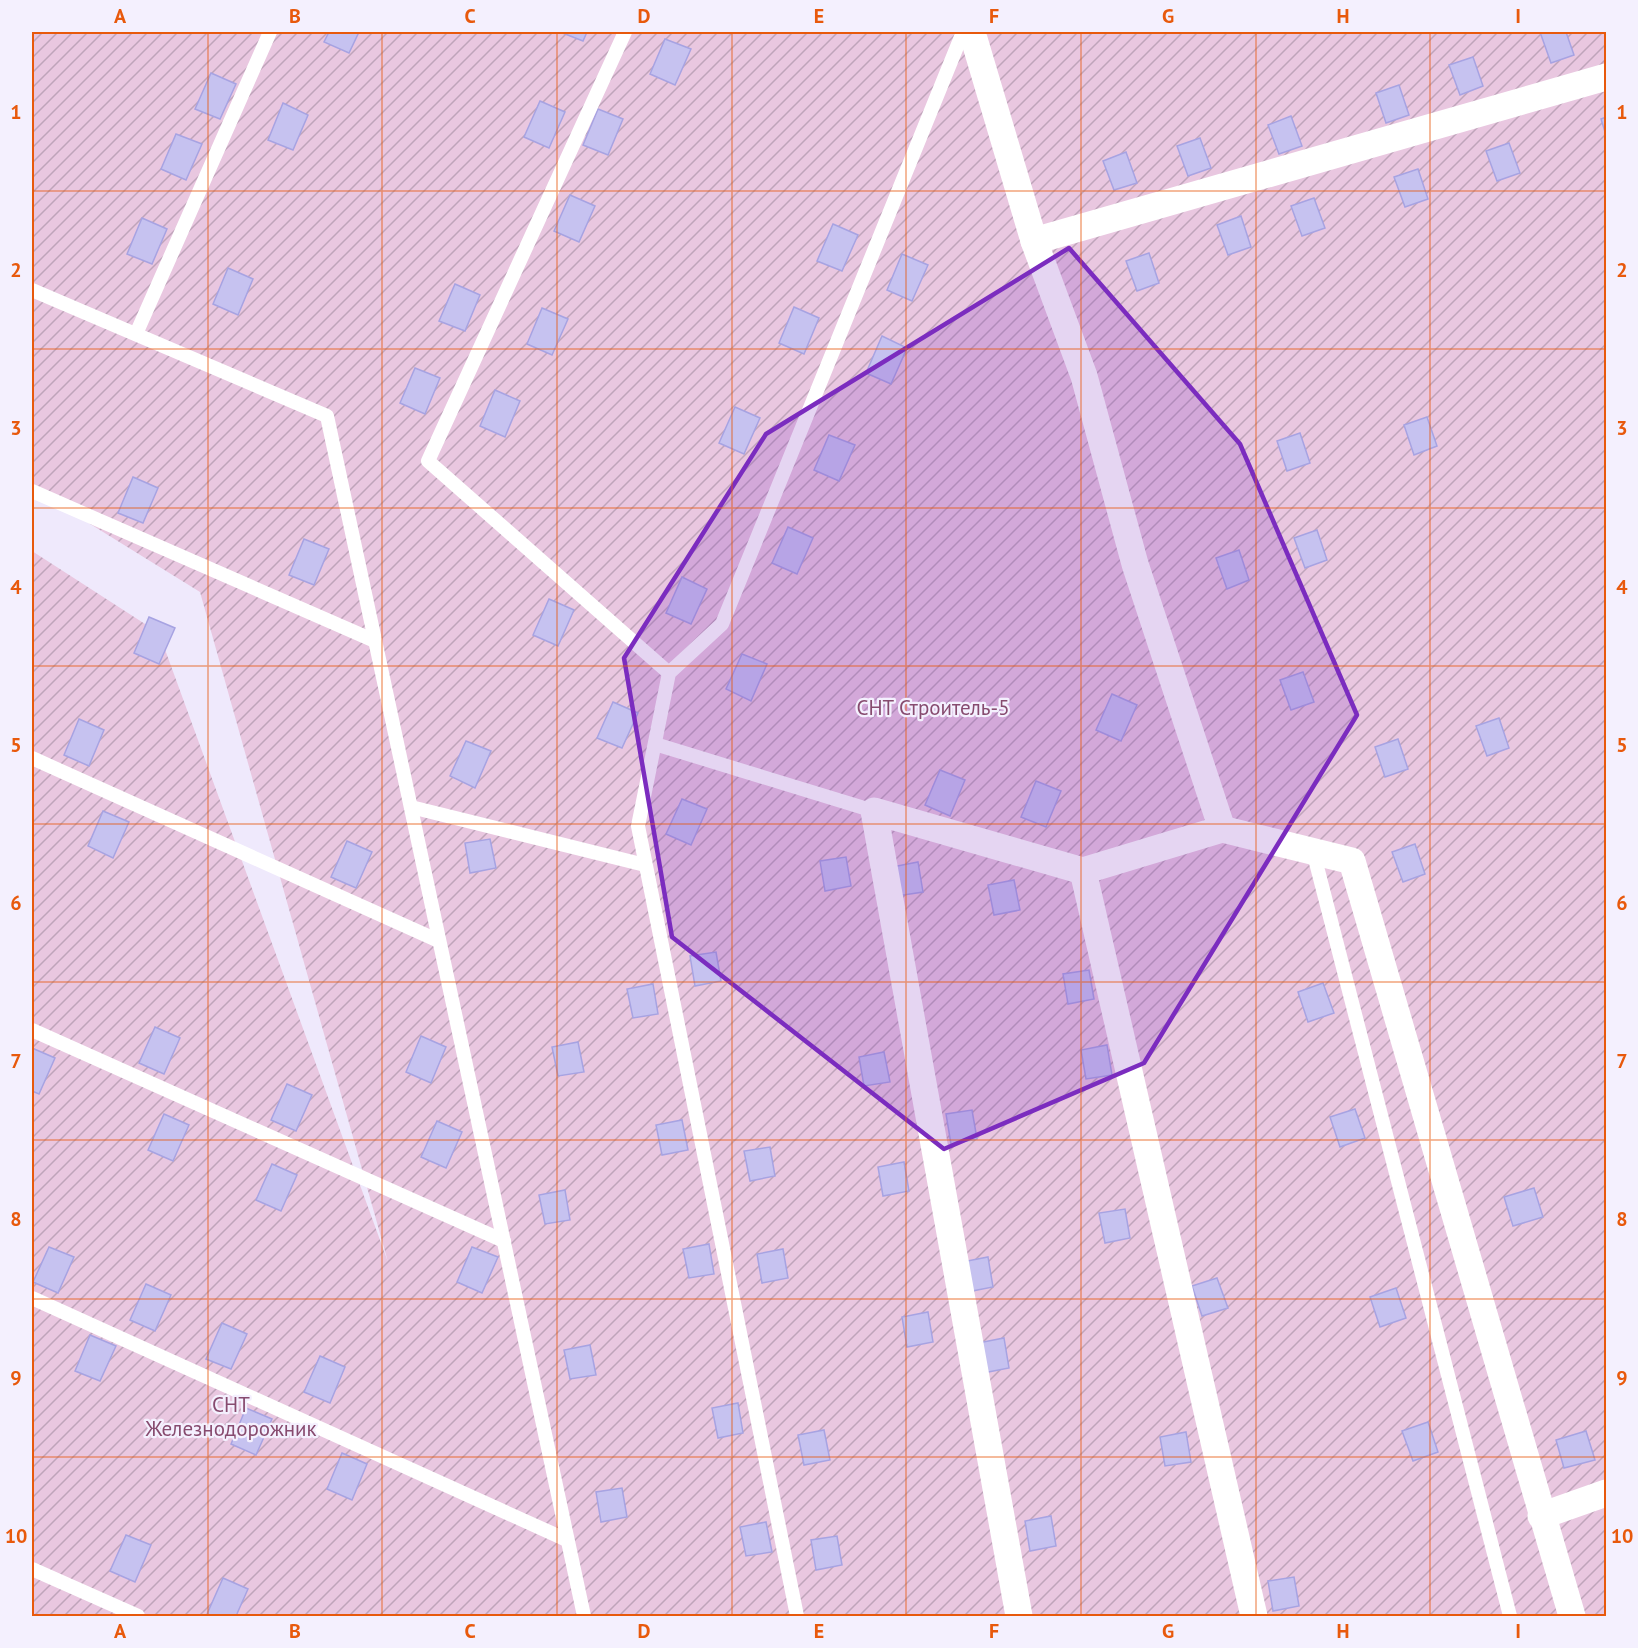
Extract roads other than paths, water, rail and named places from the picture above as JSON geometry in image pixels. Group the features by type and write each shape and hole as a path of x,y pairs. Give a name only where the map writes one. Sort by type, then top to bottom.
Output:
{"street":[{"path":"972,32 1034,241 1084,376 1135,564 1222,829"},
{"path":"1034,241 1606,77"},
{"path":"1018,1617 874,811 1083,871 1222,829 1352,861 1572,1617"},
{"path":"1083,871 1254,1617"},
{"path":"1541,1516 1606,1493"}],"lane":[{"path":"136,334 270,32"},
{"path":"625,32 429,461 669,673"},
{"path":"797,1617 638,826 669,673 722,624 963,32"},
{"path":"32,290 327,416 584,1617"},
{"path":"32,490 375,640"},
{"path":"654,744 874,811"},
{"path":"32,758 440,942"},
{"path":"411,807 645,864"},
{"path":"1313,851 1510,1617"},
{"path":"32,1030 504,1241"},
{"path":"32,1298 567,1540"},
{"path":"32,1569 138,1617"}],"park label":[{"name":"СНТ Строитель-5","path":"933,707"},
{"name":"СНТ Железнодорожник","path":"231,1416"}]}
